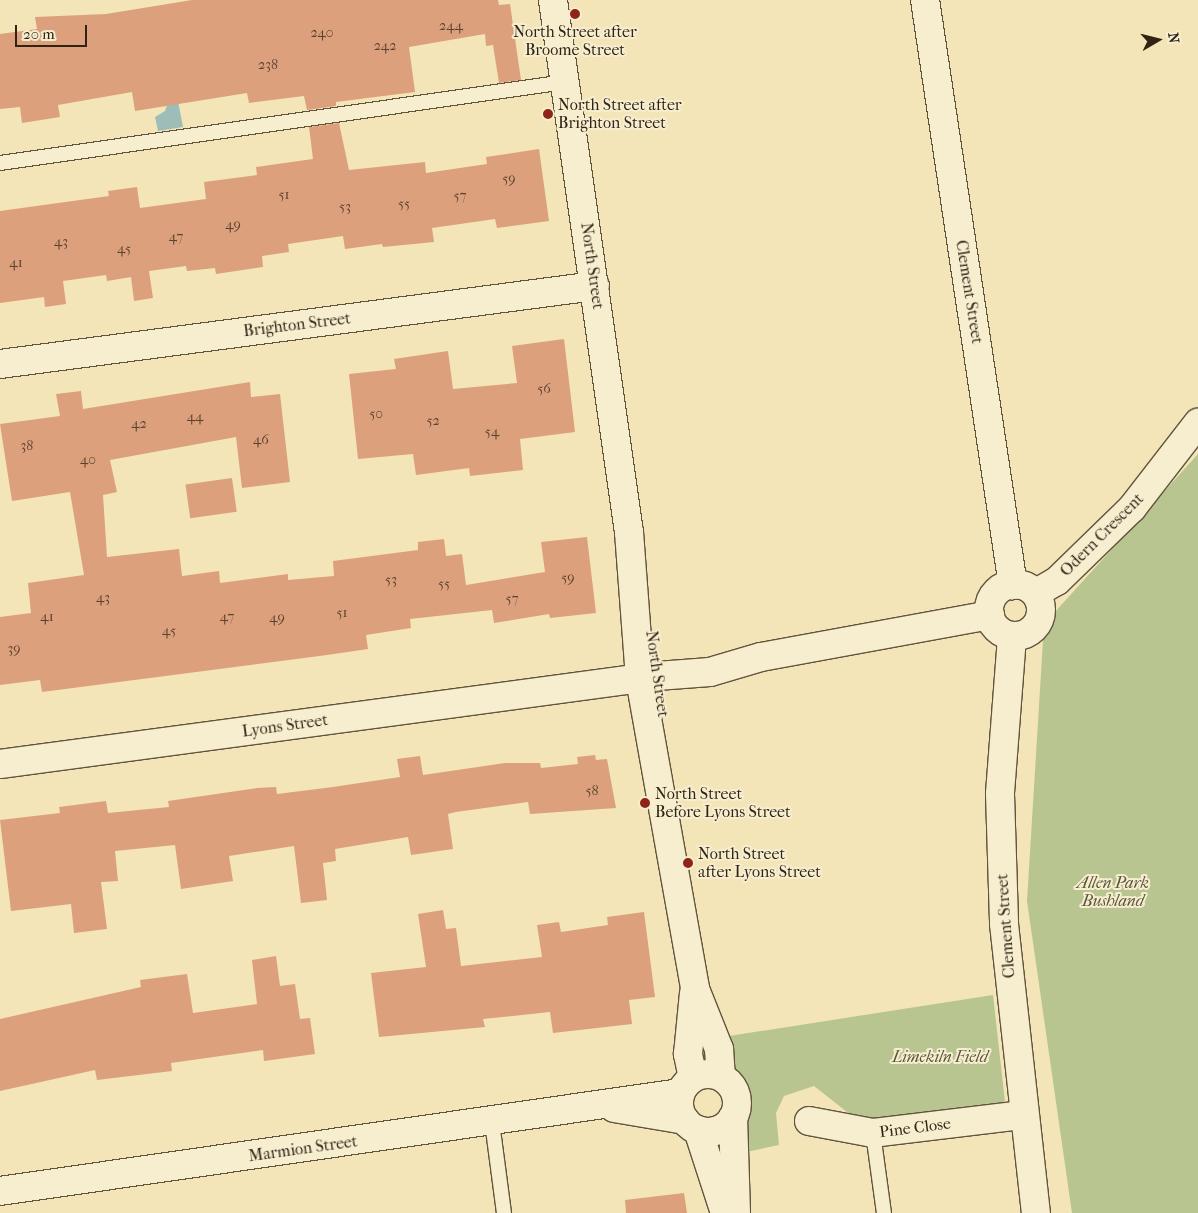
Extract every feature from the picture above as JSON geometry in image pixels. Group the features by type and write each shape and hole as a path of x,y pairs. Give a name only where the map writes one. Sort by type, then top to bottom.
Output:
{"street":[{"name":"North Street","path":"553,0 629,532 645,586 647,671 670,773 668,819 695,989 718,1049 721,1076"},
{"name":"Clement Street","path":"925,0 1024,589"},
{"name":"Brighton Street","path":"0,364 595,286"},
{"name":"Odern Crescent","path":"990,615 988,608 998,589 1024,589 1057,581 1132,508 1198,423"},
{"path":"647,671 727,655 761,658 990,615 994,628 1012,637 1032,631 1042,613 1024,589"},
{"name":"Clement Street","path":"1012,637 1000,794 1004,924 1022,1115 1036,1213"},
{"name":"Lyons Street","path":"0,764 570,688 647,671"},
{"name":"North Street","path":"687,1085 688,1054 695,989"},
{"path":"725,1213 691,1125 687,1085 721,1076 734,1090 736,1213"},
{"name":"Marmion Street","path":"0,1191 606,1106 687,1085"},
{"name":"Marmion Street","path":"606,1106 691,1125"},
{"name":"Pine Close","path":"810,1121 873,1133 1022,1115"},
{"path":"691,1125 714,1132 733,1118"}],"lane":[{"path":"0,162 565,82"},
{"path":"492,1122 504,1213"},
{"path":"873,1133 884,1213"}],"green space":[{"name":"Allen Park Bushland","path":"1198,454 1198,1213 1072,1213 1027,901 1044,624"},
{"name":"Limekiln Field","path":"993,995 1005,1102 861,1123 814,1086 784,1096 776,1113 779,1145 746,1152 729,1036"}],"water":[{"path":"178,101 183,127 158,131 155,117 165,111 168,103"}],"building":[{"path":"192,0 498,0 499,5 510,4 521,80 499,83 493,45 486,46 485,34 409,47 415,92 336,102 336,106 307,110 304,96 249,103 247,93 135,111 132,92 58,105 60,117 22,123 20,107 0,109 0,34 37,29 35,17 106,14"},
{"path":"339,123 349,170 425,162 426,173 487,164 486,157 539,149 549,221 497,228 495,219 432,228 434,242 383,247 382,244 345,249 343,236 288,244 289,252 262,256 263,267 216,274 215,268 187,271 186,266 149,271 153,298 134,301 131,277 107,281 106,275 63,281 66,304 45,307 44,297 0,303 0,211 109,196 108,191 137,187 140,208 206,199 204,182 257,175 256,167 313,159 309,127"},
{"path":"564,339 575,432 520,439 523,470 470,476 469,468 416,475 413,454 358,459 349,374 396,369 394,359 448,351 453,389 517,383 512,346"},
{"path":"250,382 251,397 280,394 290,482 242,488 236,437 110,460 117,492 103,495 107,557 179,549 182,576 219,571 220,583 288,574 288,580 334,576 333,561 418,550 418,542 444,539 446,556 462,554 466,585 545,572 541,542 587,537 596,613 550,618 549,614 494,623 492,610 410,619 411,628 366,635 368,649 42,692 40,680 0,685 0,617 31,613 28,583 84,575 70,492 12,501 0,424 60,416 56,394 81,391 83,409"},
{"path":"232,478 237,512 190,518 185,485"},
{"path":"595,755 596,760 607,759 616,808 530,814 528,802 456,812 448,814 453,849 411,855 408,837 335,849 336,861 323,863 327,900 301,903 294,846 229,856 233,881 181,889 175,845 115,851 118,881 101,882 107,929 74,933 71,904 11,911 0,820 60,813 59,807 106,801 108,813 169,807 168,801 257,788 276,787 277,794 400,777 397,759 420,756 423,775 505,763 540,763 541,768 578,764 577,757"},
{"path":"443,910 446,929 456,928 461,966 542,957 537,925 559,922 561,932 608,925 607,917 644,912 655,997 629,1000 632,1024 553,1033 550,1012 483,1019 485,1027 379,1037 371,973 426,967 418,914"},
{"path":"276,956 280,986 295,984 300,1019 310,1018 315,1054 264,1061 263,1050 171,1063 172,1071 97,1080 95,1070 0,1091 0,1019 141,987 140,980 187,974 193,1013 257,1004 252,960"},
{"path":"684,1193 687,1213 626,1213 625,1200"}],"place":[{"name":"North Street after Broome Street","path":"575,14"},
{"name":"North Street after Brighton Street","path":"548,114"},
{"name":"North Street Before Lyons Street","path":"645,803"},
{"name":"North Street after Lyons Street","path":"688,863"}]}
